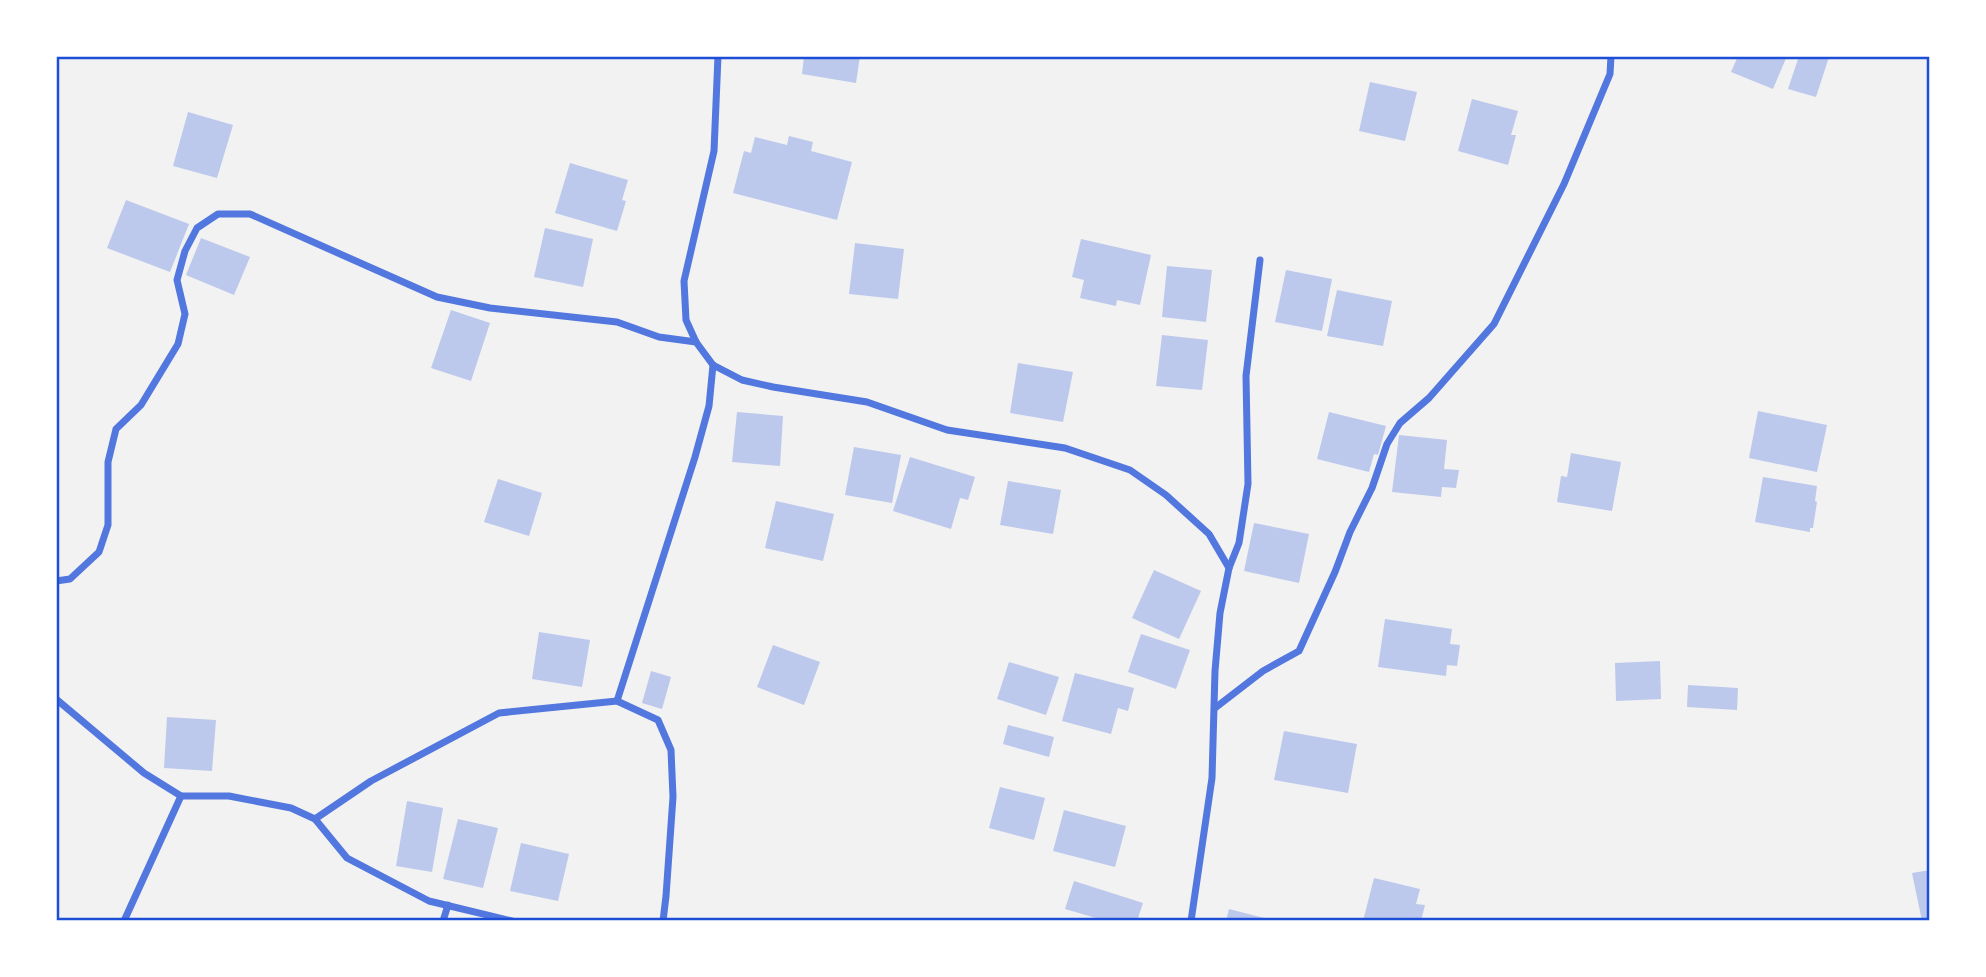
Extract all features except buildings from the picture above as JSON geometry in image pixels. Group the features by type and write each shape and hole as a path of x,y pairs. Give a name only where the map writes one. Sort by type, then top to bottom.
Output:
{"street":[{"path":"718,56 714,151 684,281 686,320 696,342 713,365 742,380 867,402 947,430 1065,448 1130,470 1166,495 1209,534 1228,568"},
{"path":"1215,708 1263,671 1299,650 1372,488 1387,444 1400,423 1429,398 1494,324 1564,184 1610,75 1611,56"},
{"path":"56,581 70,579 99,552 108,525 108,462 116,429 141,405 178,344 185,314 177,280 197,228 218,215 250,214 436,297 491,308 617,322 659,337 696,342"},
{"path":"1191,921 1212,778 1215,671 1220,613 1228,568 1239,543 1248,484 1246,376 1260,260"},
{"path":"617,701 695,457 709,406 713,365"},
{"path":"56,699 144,773 181,796 229,796 291,808 315,819 347,858 429,901 512,921"},
{"path":"315,819 371,780 499,713 617,701 659,720 671,750 672,822 663,921"},
{"path":"124,921 181,796"},
{"path":"443,921 448,905"}]}
